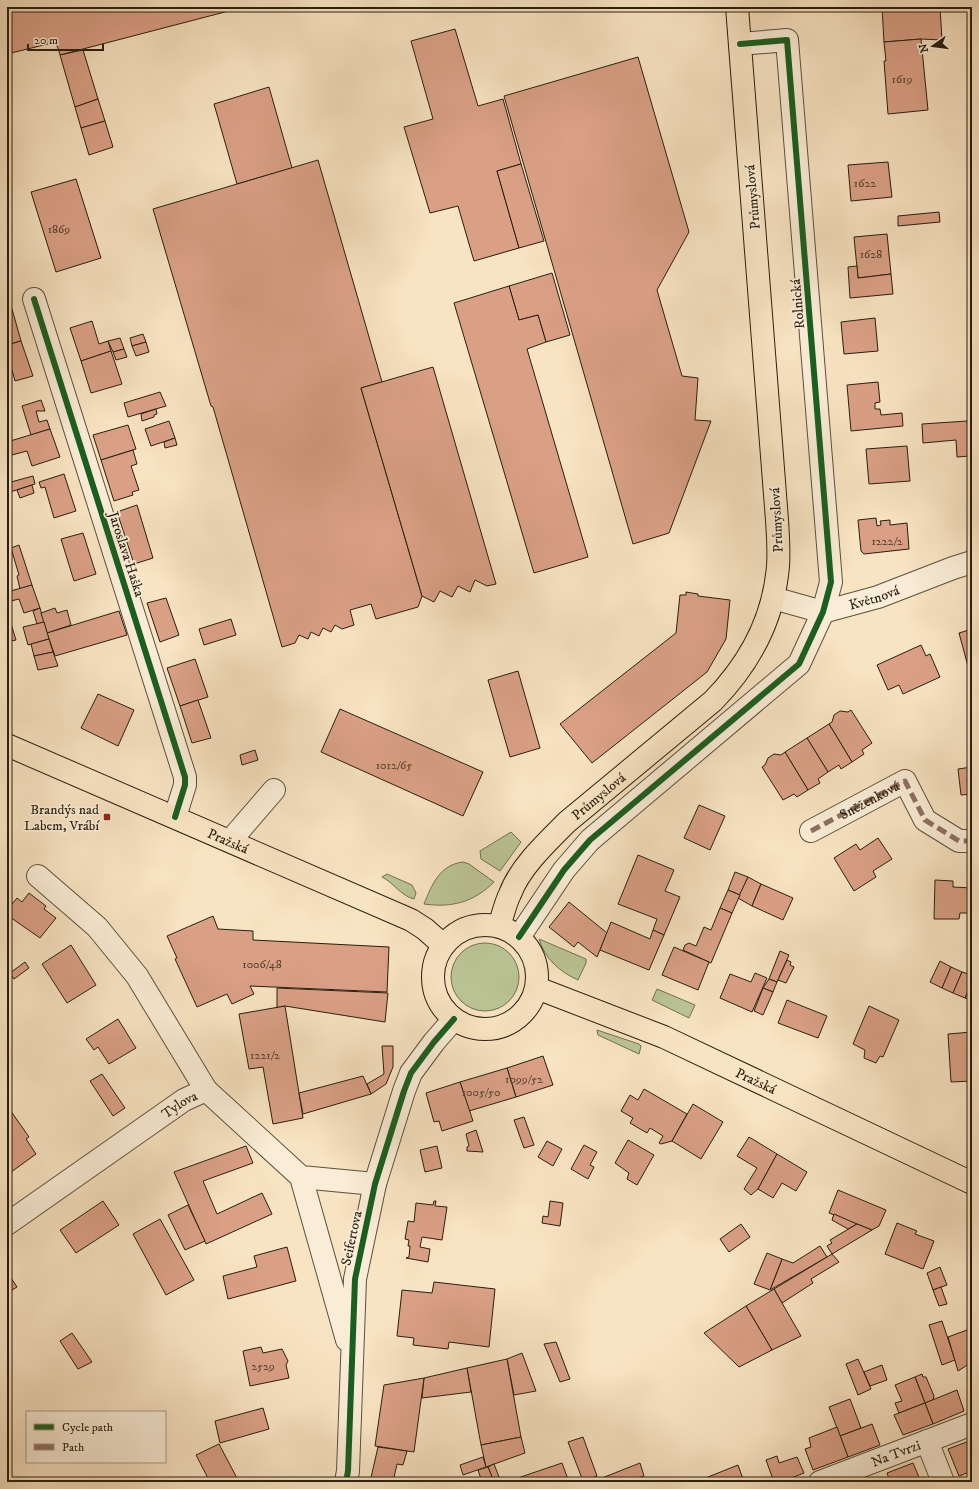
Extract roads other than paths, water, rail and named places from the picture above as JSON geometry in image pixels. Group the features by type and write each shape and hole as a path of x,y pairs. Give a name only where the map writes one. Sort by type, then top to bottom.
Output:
{"main road":[{"name":"Průmyslová","path":"499,926 513,887 533,858 567,822 713,701 728,685 755,646 766,623 773,598 779,557 777,520 737,7"},
{"name":"Pražská","path":"7,745 411,920 425,929 443,945"},
{"path":"487,924 499,926 520,937 533,955 537,966 537,988 527,1009 509,1024 487,1029 470,1027 454,1019 439,1001 434,990 434,967 443,945 457,932 474,925 487,924"},
{"name":"Pražská","path":"537,988 664,1037 972,1183"}],"street":[{"name":"Rolnická","path":"740,44 787,40 832,582 823,612"},
{"name":"Jaroslava Haška","path":"34,300 185,777 185,785 175,817"},
{"name":"Květnová","path":"823,612 878,597 972,562"},
{"path":"520,937 564,870 590,840 799,664 823,612 773,598"},
{"name":"Sněženková","path":"811,831 905,781 925,820 959,841 972,841"},
{"path":"230,841 274,790"},
{"path":"38,876 97,927 137,976 206,1090"},
{"name":"Seifertova","path":"346,1482 348,1471 355,1278 376,1184 404,1091 412,1073 434,1042 454,1019"},
{"name":"Tylova","path":"7,1224 184,1100 206,1090 301,1177"},
{"path":"301,1177 376,1184"},
{"name":"Seifertova","path":"301,1177 352,1358"},
{"name":"Na Tvrzi","path":"820,1482 972,1424"},
{"path":"927,1441 943,1482"}],"place":[{"name":"Brandýs nad Labem, Vrábí","path":"107,817"}]}
